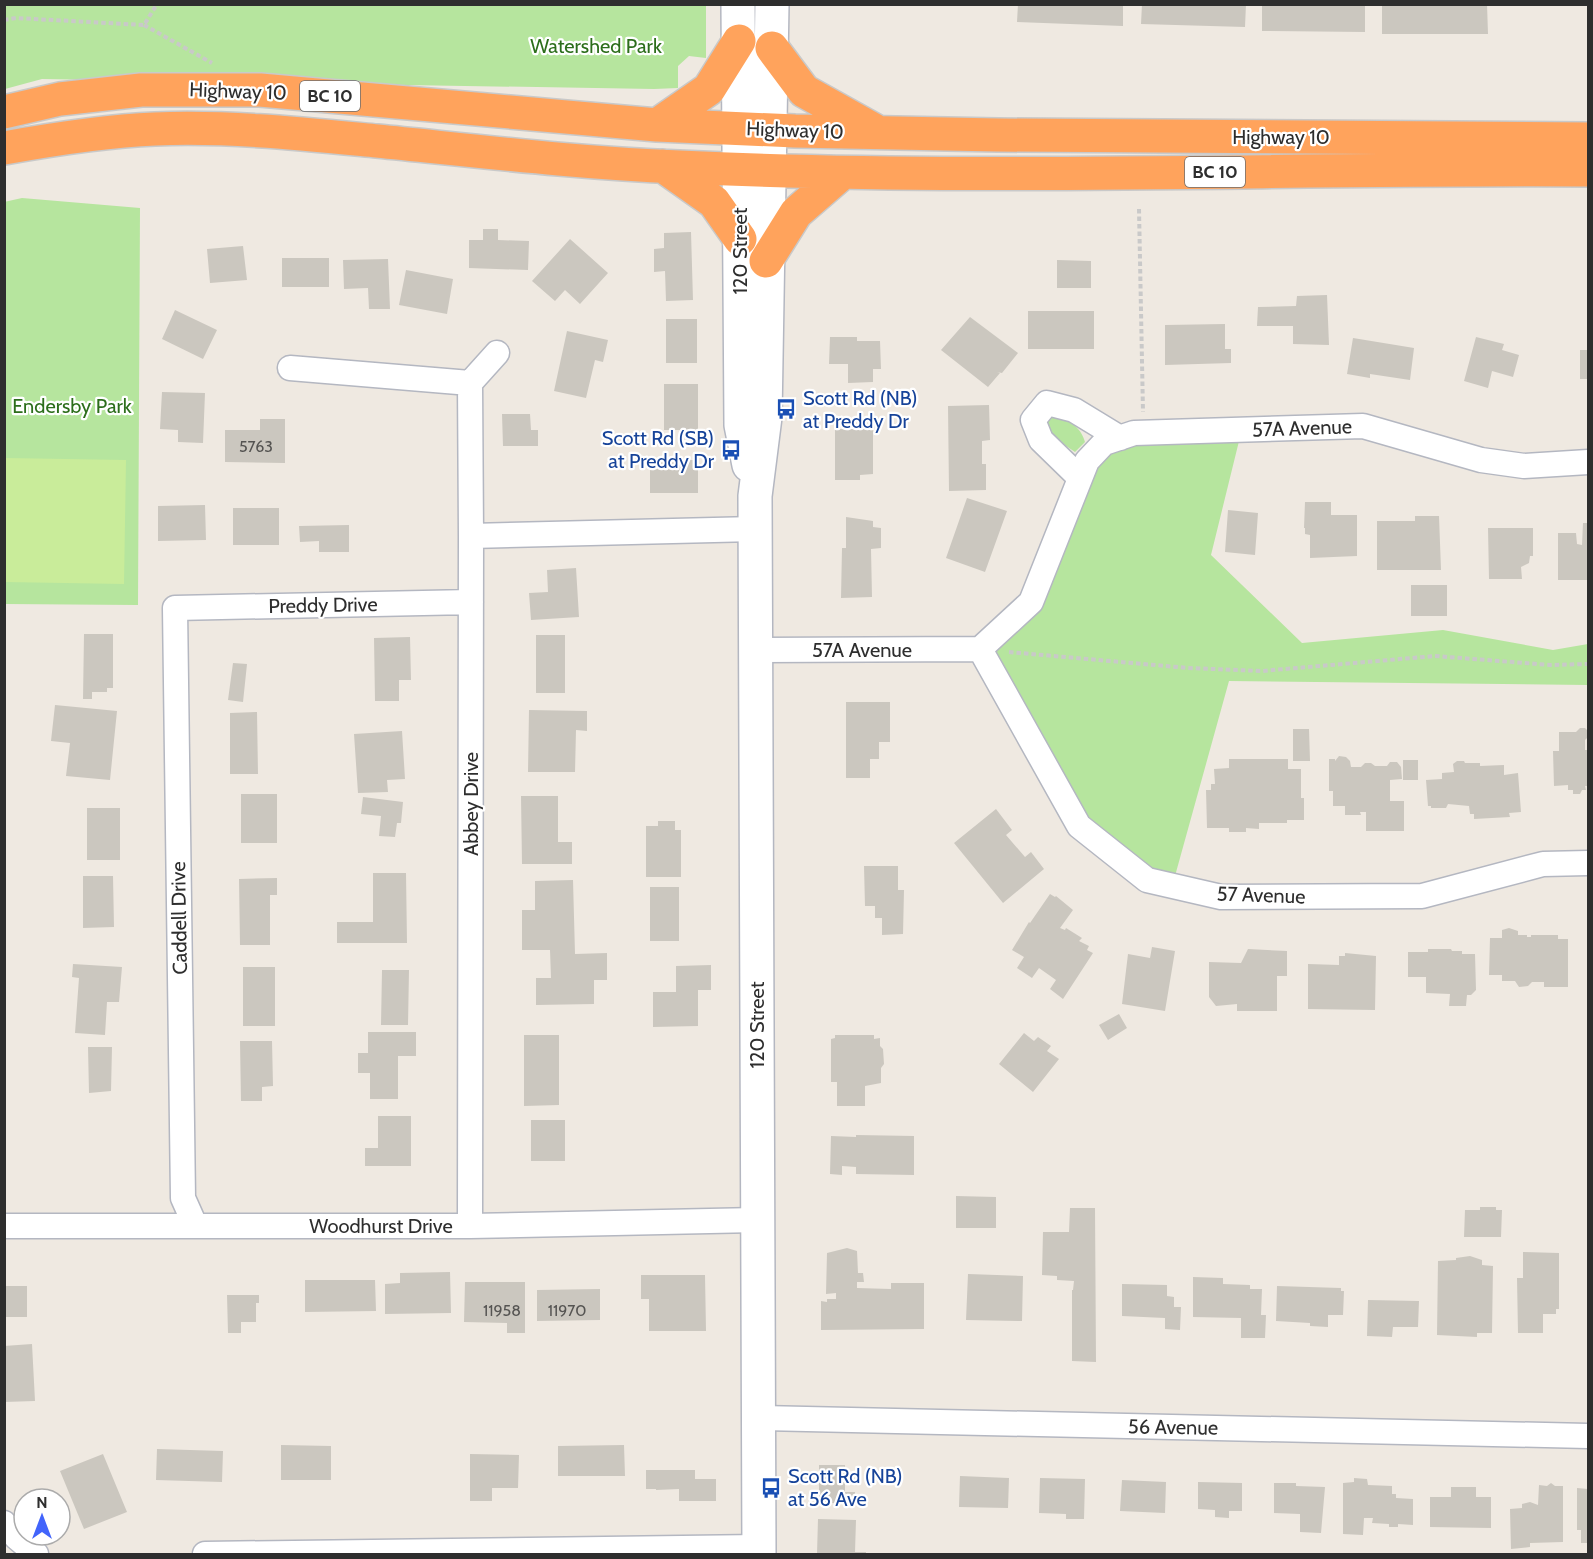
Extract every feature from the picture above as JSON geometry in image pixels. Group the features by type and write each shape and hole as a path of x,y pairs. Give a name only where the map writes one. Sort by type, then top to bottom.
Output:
{"highway":[{"path":"657,125 709,89 739,41"},
{"path":"772,48 804,91 878,133"},
{"name":"Highway 10","path":"4,112 60,99 141,90 261,90 657,125 755,129 878,133 1588,139"},
{"name":"Highway 10","path":"4,148 70,136 156,129 277,131 552,158 663,166 841,174 1087,174 1396,169 1588,170"},
{"path":"663,166 714,202 740,239"},
{"path":"766,261 796,213 841,174"}],"street":[{"name":"120 Street","path":"738,4 739,41 755,129"},
{"name":"120 Street","path":"759,1551 755,496 765,417 766,261 754,170 755,129 772,48 772,4"},
{"name":"120 Street","path":"754,170 740,239 741,424 755,496"},
{"path":"290,368 470,383 496,353"},
{"name":"Abbey Drive","path":"470,383 470,1226"},
{"path":"1080,478 1041,440 1033,420 1047,404 1074,410 1131,436"},
{"name":"57A Avenue","path":"756,651 980,649 1031,602 1087,461 1104,443 1131,436 1363,426 1481,460 1524,466 1588,462"},
{"path":"471,536 755,529"},
{"name":"Preddy Drive","path":"175,608 471,602"},
{"name":"Caddell Drive","path":"175,608 183,1198 195,1225"},
{"name":"57 Avenue","path":"980,649 1078,826 1147,880 1221,897 1422,896 1543,864 1588,863"},
{"name":"Woodhurst Drive","path":"4,1226 470,1226 757,1220"},
{"name":"56 Avenue","path":"758,1419 1588,1436"},
{"path":"4,1523 36,1554"},
{"path":"205,1554 759,1551"}],"path":[{"path":"144,25 157,4"},
{"path":"4,20 16,18 144,25 222,68"},
{"path":"1131,436 1139,209"},
{"path":"980,649 1188,668 1262,671 1435,656 1550,665 1588,664"}],"green space":[{"name":"Watershed Park","path":"5,5 706,5 706,58 689,56 678,66 678,88 42,79 5,89"},
{"name":"Endersby Park","path":"22,198 140,208 138,605 5,604 4,202"},
{"path":"1052,414 1077,427 1083,436 1085,442 1075,452 1047,433 1045,420"},
{"path":"1240,437 1211,555 1302,643 1443,630 1553,650 1588,644 1588,685 1229,681 1175,876 1153,871 1082,817 989,652 1036,609 1091,468 1111,451 1136,443"},
{"path":"5,458 126,460 124,584 5,582"}],"building":[{"path":"1018,4 1123,4 1123,26 1017,22"},
{"path":"1142,4 1246,4 1245,27 1141,24"},
{"path":"1262,4 1365,4 1365,32 1262,31"},
{"path":"1382,4 1487,4 1488,34 1382,34"},
{"path":"483,229 498,229 498,240 529,241 528,270 469,268 469,240 483,240"},
{"path":"691,232 693,300 666,301 665,271 654,272 654,249 664,248 664,233"},
{"path":"570,239 608,273 580,304 565,290 555,301 532,281"},
{"path":"243,246 247,280 210,283 207,249"},
{"path":"282,258 329,258 329,287 282,287"},
{"path":"388,259 390,309 369,309 368,288 344,289 343,260"},
{"path":"1057,260 1091,261 1091,288 1057,288"},
{"path":"406,270 453,279 447,314 399,305"},
{"path":"1327,295 1329,345 1293,344 1293,326 1257,326 1258,307 1296,306 1297,296"},
{"path":"175,310 217,330 203,359 162,339"},
{"path":"1028,311 1094,311 1094,349 1028,349"},
{"path":"970,317 1018,353 1002,373 997,372 1000,373 988,387 941,350"},
{"path":"666,319 697,319 697,363 666,363"},
{"path":"1225,324 1225,349 1231,349 1231,363 1165,365 1165,325"},
{"path":"567,331 608,340 603,362 595,360 586,398 554,391"},
{"path":"830,337 857,337 857,341 880,341 881,369 873,369 873,382 848,383 848,364 829,364"},
{"path":"1476,337 1504,344 1502,350 1519,355 1513,377 1492,371 1488,388 1464,381"},
{"path":"1353,338 1414,348 1410,380 1370,374 1370,378 1347,374"},
{"path":"1580,350 1588,350 1588,379 1580,379"},
{"path":"664,384 698,384 698,430 664,430"},
{"path":"162,392 205,393 203,443 178,442 178,430 160,429"},
{"path":"989,405 990,440 982,441 982,464 986,464 986,490 949,491 948,406"},
{"path":"502,414 530,414 531,430 538,430 538,446 503,446"},
{"path":"260,419 285,419 285,463 225,462 225,430 260,430"},
{"path":"835,429 873,429 873,474 860,475 860,480 835,480"},
{"path":"650,460 698,460 698,493 650,493"},
{"path":"967,498 1007,511 985,572 946,558"},
{"path":"1305,502 1331,502 1331,515 1357,515 1357,556 1310,558 1310,535 1305,534 1304,528"},
{"path":"205,505 206,540 158,541 158,506"},
{"path":"233,508 279,508 279,545 233,545"},
{"path":"1228,510 1258,513 1255,555 1225,552"},
{"path":"1415,516 1439,516 1441,570 1377,570 1377,521 1415,521"},
{"path":"846,517 873,521 873,527 881,528 881,548 871,549 872,597 841,598 842,548 846,548"},
{"path":"1583,523 1588,523 1588,580 1558,580 1558,533 1576,533 1577,544 1582,545"},
{"path":"349,525 349,552 319,552 319,541 300,542 299,526"},
{"path":"1488,528 1533,528 1533,556 1530,556 1529,563 1521,567 1522,579 1489,579"},
{"path":"576,568 579,617 531,620 529,593 548,592 547,570"},
{"path":"1411,585 1447,585 1447,616 1411,616"},
{"path":"84,634 113,634 113,688 107,688 107,692 92,692 92,699 83,699"},
{"path":"536,635 565,635 565,693 536,693"},
{"path":"410,637 411,680 399,680 399,701 375,701 374,638"},
{"path":"233,663 247,664 243,702 228,700"},
{"path":"846,702 890,702 890,742 879,742 879,759 870,759 870,778 846,778"},
{"path":"55,705 117,711 110,780 66,776 70,743 51,741"},
{"path":"529,710 587,711 587,731 576,730 575,772 528,772"},
{"path":"257,712 258,774 230,774 230,713"},
{"path":"1580,728 1588,731 1585,750 1588,750 1588,786 1585,786 1586,790 1582,790 1580,794 1573,794 1573,790 1568,790 1568,785 1554,786 1553,751 1559,751 1559,732 1576,732"},
{"path":"1293,729 1309,729 1310,761 1293,761"},
{"path":"402,731 405,779 387,780 388,792 358,793 354,734"},
{"path":"1339,756 1346,757 1351,767 1361,767 1365,763 1387,766 1390,762 1397,762 1401,767 1402,779 1390,780 1390,801 1404,801 1404,831 1366,831 1366,812 1360,812 1361,815 1345,815 1345,806 1333,806 1333,791 1329,791 1329,759 1335,759 1335,761"},
{"path":"1229,759 1288,759 1288,769 1301,769 1304,820 1287,820 1287,823 1259,823 1259,829 1246,828 1246,832 1229,832 1229,828 1207,828 1206,790 1211,790 1211,784 1215,784 1214,769 1229,768"},
{"path":"1403,760 1418,760 1418,780 1403,780"},
{"path":"1457,761 1480,763 1480,766 1504,765 1504,775 1518,773 1521,812 1509,813 1510,817 1474,819 1474,814 1470,814 1469,806 1448,804 1446,808 1431,808 1428,806 1426,780 1442,779 1442,773 1454,772 1453,764"},
{"path":"241,794 277,794 277,843 241,843"},
{"path":"521,796 558,796 558,842 572,842 572,864 522,864"},
{"path":"363,797 403,802 401,823 397,823 395,837 379,836 381,816 361,814"},
{"path":"87,808 120,808 120,860 87,860"},
{"path":"996,809 1012,830 1006,835 1025,857 1031,852 1044,869 1003,903 954,843"},
{"path":"658,821 675,821 675,830 681,830 681,877 646,877 646,826 658,826"},
{"path":"864,866 898,866 898,890 904,890 903,934 882,935 882,918 875,918 875,906 865,906"},
{"path":"373,873 406,873 407,943 337,943 337,922 373,922"},
{"path":"83,876 113,876 114,927 83,928"},
{"path":"277,878 277,895 270,895 270,945 240,945 239,879"},
{"path":"573,880 575,954 607,953 607,980 594,980 594,1004 536,1005 536,978 551,978 550,950 522,950 522,910 535,910 535,881"},
{"path":"650,887 679,887 679,941 650,941"},
{"path":"1050,894 1073,910 1060,928 1065,930 1066,928 1082,938 1079,941 1089,946 1087,950 1093,953 1063,999 1050,989 1056,980 1039,968 1032,978 1017,968 1024,957 1012,950"},
{"path":"1509,928 1518,931 1518,935 1527,935 1527,937 1558,935 1558,939 1568,939 1568,987 1544,987 1544,982 1532,982 1528,986 1519,987 1515,981 1502,981 1502,975 1489,975 1490,938 1502,938 1502,930"},
{"path":"1152,947 1175,951 1165,1011 1122,1004 1128,954 1150,958"},
{"path":"1248,949 1287,951 1287,976 1277,976 1277,1011 1237,1011 1237,1004 1216,1006 1209,997 1209,962 1241,963"},
{"path":"1428,949 1451,949 1462,951 1462,954 1475,954 1476,990 1471,995 1467,995 1466,1006 1449,1006 1450,994 1426,993 1426,977 1408,977 1408,952 1428,952"},
{"path":"1345,953 1376,956 1375,1010 1308,1009 1308,964 1339,965 1339,956 1345,956"},
{"path":"73,964 122,967 119,1002 107,1002 105,1035 75,1033 79,978 72,977"},
{"path":"711,965 711,990 698,990 698,1026 653,1027 653,992 676,992 676,966"},
{"path":"243,967 275,967 275,1026 243,1026"},
{"path":"382,970 409,970 408,1025 381,1025"},
{"path":"1119,1014 1127,1028 1108,1040 1099,1025"},
{"path":"368,1032 416,1032 416,1056 398,1056 398,1099 370,1099 370,1073 358,1073 358,1053 368,1053"},
{"path":"1024,1033 1034,1041 1038,1037 1051,1046 1047,1051 1059,1059 1033,1092 999,1064"},
{"path":"524,1035 559,1035 559,1105 524,1106"},
{"path":"835,1035 874,1035 874,1039 880,1038 884,1064 881,1068 881,1083 865,1086 865,1106 837,1106 837,1082 831,1082 831,1039 835,1038"},
{"path":"240,1041 272,1041 273,1086 262,1087 262,1101 241,1101"},
{"path":"88,1047 112,1047 111,1091 89,1093"},
{"path":"378,1116 411,1116 411,1166 365,1166 365,1148 378,1148"},
{"path":"531,1120 565,1120 565,1161 531,1161"},
{"path":"856,1135 914,1136 914,1175 856,1174 856,1167 842,1166 842,1175 830,1174 831,1136 856,1137"},
{"path":"956,1196 996,1197 996,1228 956,1228"},
{"path":"1480,1207 1496,1207 1496,1210 1502,1210 1501,1237 1464,1237 1465,1210 1480,1210"},
{"path":"1070,1208 1095,1208 1096,1362 1072,1361 1074,1281 1057,1280 1057,1276 1042,1275 1043,1232 1069,1232"},
{"path":"847,1248 857,1251 858,1273 863,1273 864,1282 857,1282 857,1288 891,1289 891,1283 924,1283 924,1329 821,1330 821,1301 836,1299 836,1293 826,1294 827,1253"},
{"path":"1523,1252 1559,1253 1559,1309 1556,1309 1556,1314 1543,1314 1543,1333 1518,1333 1517,1278 1523,1278"},
{"path":"1470,1256 1482,1260 1482,1265 1493,1266 1492,1333 1477,1333 1477,1337 1437,1335 1438,1261"},
{"path":"450,1272 451,1313 385,1314 385,1284 400,1283 400,1273"},
{"path":"968,1274 1023,1276 1022,1321 966,1320"},
{"path":"641,1275 705,1275 706,1331 649,1331 649,1299 641,1299"},
{"path":"1193,1277 1223,1278 1223,1284 1250,1285 1250,1289 1262,1289 1261,1315 1266,1315 1265,1338 1241,1338 1241,1318 1193,1317"},
{"path":"305,1280 375,1280 376,1311 305,1312"},
{"path":"465,1282 525,1282 525,1333 507,1333 507,1323 464,1322"},
{"path":"1122,1284 1167,1285 1167,1296 1174,1297 1174,1307 1181,1307 1180,1330 1165,1329 1165,1318 1122,1316"},
{"path":"4,1286 27,1286 27,1317 4,1317"},
{"path":"1277,1286 1341,1288 1341,1291 1344,1291 1343,1315 1328,1315 1328,1327 1310,1326 1310,1323 1276,1321"},
{"path":"600,1289 600,1320 537,1321 537,1290"},
{"path":"227,1295 259,1295 259,1303 256,1303 256,1322 241,1322 241,1333 228,1333"},
{"path":"1368,1300 1419,1301 1418,1327 1393,1327 1392,1337 1367,1336"},
{"path":"32,1344 35,1401 4,1402 4,1346"},
{"path":"281,1445 331,1446 331,1480 281,1480"},
{"path":"624,1445 625,1476 558,1476 558,1446"},
{"path":"157,1449 223,1451 222,1482 156,1480"},
{"path":"103,1454 127,1512 84,1529 72,1500 72,1487 67,1487 60,1471"},
{"path":"470,1454 519,1455 518,1488 492,1488 492,1501 470,1501"},
{"path":"819,1465 845,1465 845,1492 855,1492 855,1503 819,1503"},
{"path":"646,1470 695,1470 695,1479 716,1479 716,1501 679,1501 679,1489 646,1489"},
{"path":"960,1476 1009,1478 1008,1508 959,1507"},
{"path":"1040,1478 1085,1479 1084,1519 1066,1519 1066,1514 1039,1513"},
{"path":"1354,1478 1367,1479 1368,1485 1392,1486 1392,1494 1396,1494 1396,1498 1413,1499 1413,1525 1398,1524 1398,1527 1389,1527 1389,1524 1372,1523 1373,1518 1364,1518 1363,1535 1343,1534 1343,1483 1354,1482"},
{"path":"1122,1480 1166,1482 1165,1513 1120,1511"},
{"path":"1198,1482 1242,1483 1242,1511 1229,1511 1229,1518 1215,1517 1215,1510 1198,1509"},
{"path":"1274,1483 1325,1487 1321,1533 1300,1532 1300,1514 1274,1513"},
{"path":"1551,1483 1555,1486 1563,1486 1563,1542 1530,1543 1530,1547 1511,1549 1510,1509 1522,1508 1522,1504 1530,1502 1538,1505 1539,1485 1547,1486"},
{"path":"1451,1487 1476,1487 1476,1497 1491,1497 1491,1528 1430,1527 1430,1497 1451,1497"},
{"path":"1577,1488 1588,1489 1588,1543 1581,1543 1581,1530 1577,1530"},
{"path":"818,1519 856,1520 855,1552 866,1552 866,1554 817,1554"}],"place":[{"name":"Scott Rd (NB) at Preddy Dr","path":"786,409"},
{"name":"Scott Rd (SB) at Preddy Dr","path":"731,450"},
{"name":"Scott Rd (NB) at 56 Ave","path":"771,1488"}]}
